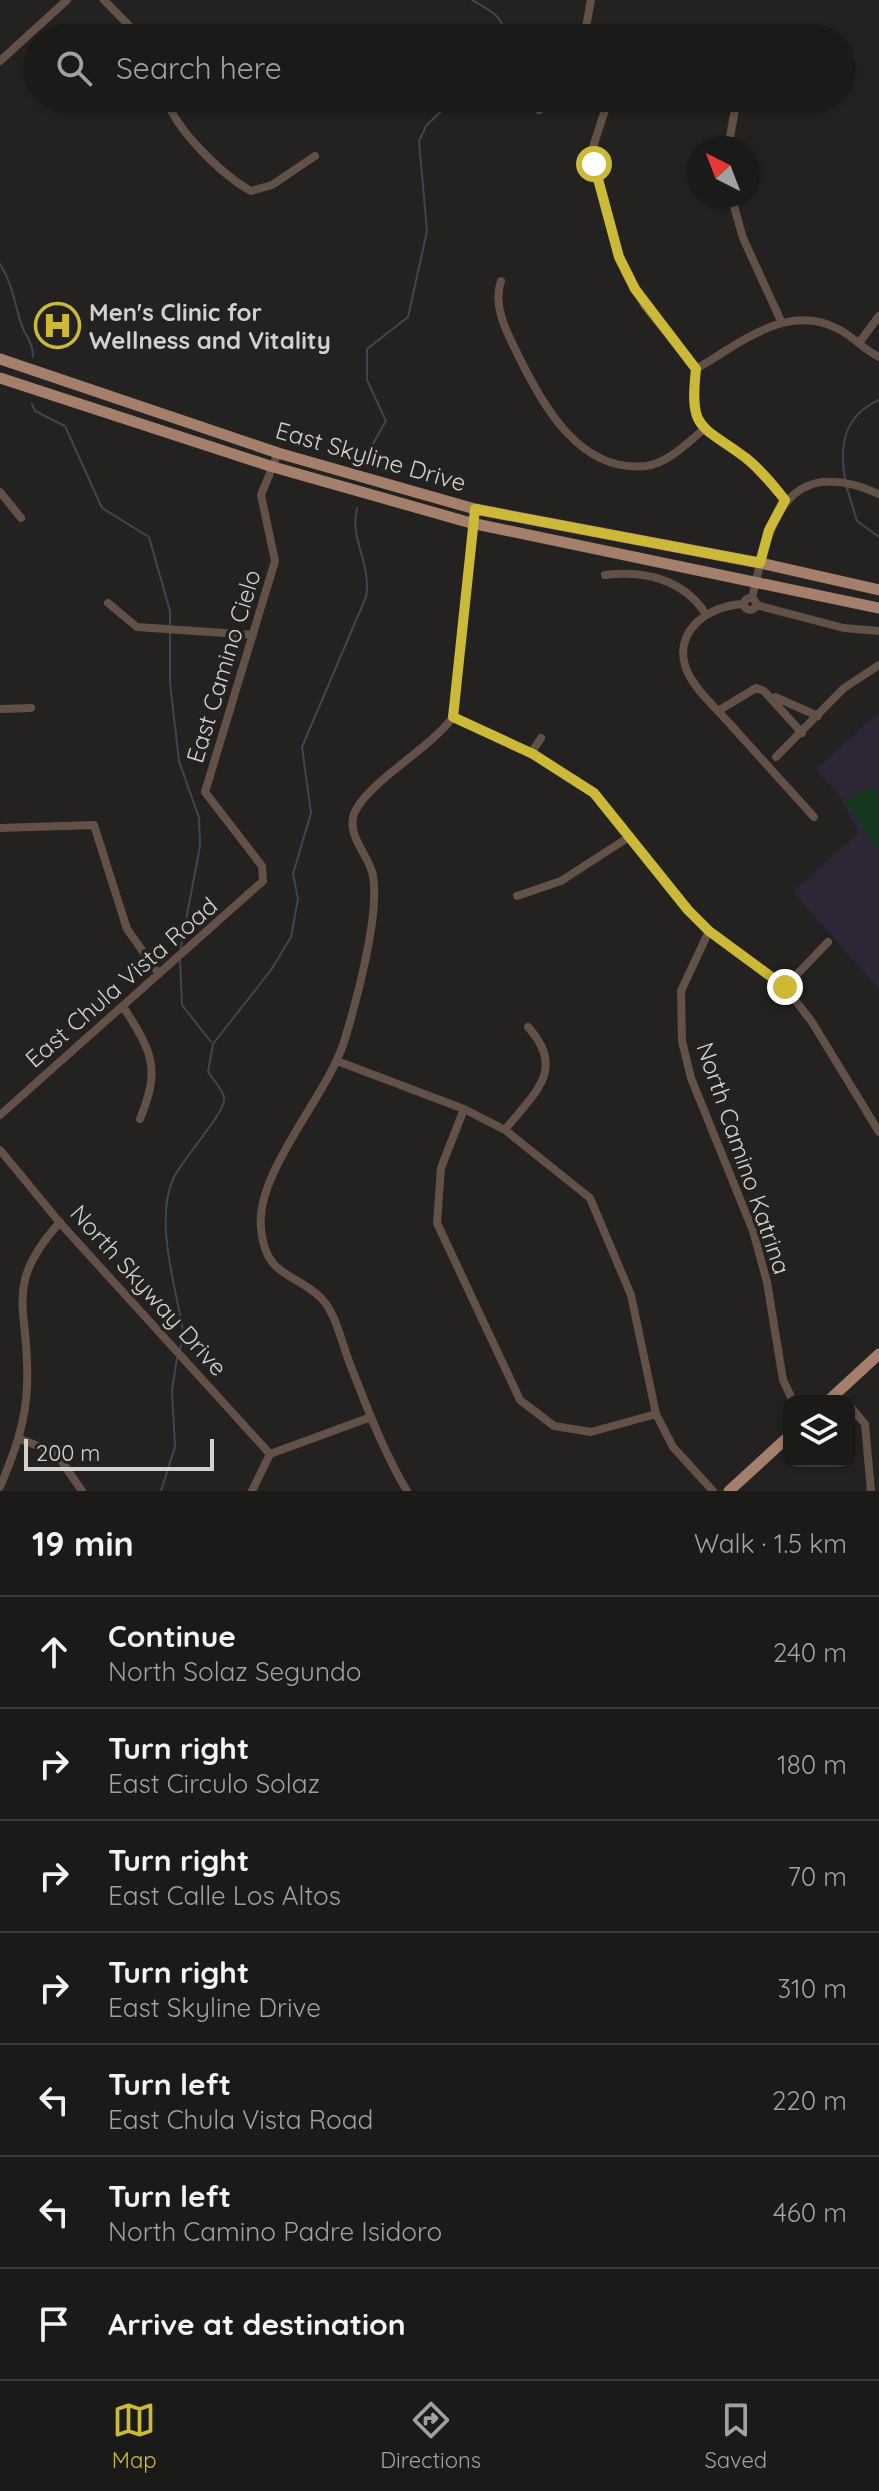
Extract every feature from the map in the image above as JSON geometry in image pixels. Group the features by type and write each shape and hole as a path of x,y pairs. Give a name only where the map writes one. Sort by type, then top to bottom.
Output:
{"main road":[{"name":"East Skyline Drive","path":"0,359 278,453 475,509 760,563 879,590"},
{"name":"East Skyline Drive","path":"0,378 270,466 471,523 879,608"},
{"path":"847,1395 879,1354"},
{"path":"729,1491 783,1442"}],"street":[{"path":"41,24 67,0"},
{"path":"104,0 127,24"},
{"path":"587,24 591,0"},
{"path":"0,61 24,39"},
{"path":"170,112 233,181 251,191 272,185 315,156"},
{"path":"604,112 591,153 619,257 644,305 696,369 692,404 703,430 747,459 785,500"},
{"path":"730,136 734,112"},
{"path":"734,208 743,238 781,321"},
{"path":"501,281 498,301 503,320 544,408 586,449 604,460 625,466 647,466 664,461 703,430"},
{"path":"859,343 879,316"},
{"path":"696,369 781,321 818,322 837,328 879,357"},
{"name":"East Camino Cielo","path":"264,876 262,866 205,792 275,561 261,495 270,466 278,453"},
{"path":"751,602 769,530 785,500 806,488 839,482 852,482 879,494"},
{"path":"0,492 21,518"},
{"path":"407,1491 371,1417 321,1298 280,1272 261,1230 261,1212 270,1184 337,1061 358,991 371,915 373,875 354,835 353,814 370,793 441,734 453,717 471,523 475,509"},
{"path":"605,575 626,572 670,582 690,593 705,613"},
{"path":"814,817 692,680 684,660 690,630 705,613 717,606 751,602 844,628 879,631"},
{"path":"108,603 137,627 253,635"},
{"path":"776,757 844,688 879,665"},
{"path":"718,711 756,688 771,699 802,733"},
{"path":"771,699 788,702 818,716"},
{"path":"0,709 31,708"},
{"path":"453,717 531,753 594,793 709,931 785,987 812,1022 879,1132"},
{"path":"531,753 541,738"},
{"path":"0,828 94,825 127,929 159,974"},
{"path":"517,896 561,881 629,837"},
{"name":"East Chula Vista Road","path":"0,1115 253,892 264,876"},
{"name":"North Camino Katrina","path":"709,931 681,991 682,1041 691,1078 753,1231 767,1282 783,1380 790,1395"},
{"path":"785,987 828,942"},
{"path":"124,1008 150,1049 153,1087 140,1119"},
{"path":"505,1130 541,1083 547,1065 544,1047 528,1027"},
{"path":"337,1061 464,1109 505,1130 590,1198 631,1295 656,1414 673,1447 713,1491"},
{"path":"464,1109 441,1168 437,1223 520,1400 554,1426 591,1432 656,1414"},
{"name":"North Skyway Drive","path":"0,1150 60,1222 270,1454"},
{"path":"0,1487 20,1439 28,1357 17,1310 21,1271 31,1254 60,1222"},
{"path":"855,1412 865,1424 871,1491"},
{"path":"252,1491 270,1454 371,1417"},
{"path":"20,1439 56,1453 82,1491"}],"shaded area":[{"path":"879,712 879,989 793,892 858,833 839,795 816,769"}],"green space":[{"path":"873,785 879,795 879,853 845,801"}],"waterway":[{"path":"472,0 490,11 502,24"},
{"path":"369,451 386,421 367,380 367,349 408,317 427,231 419,141 426,126 440,112"},
{"path":"0,264 10,285 33,357"},
{"path":"845,479 844,443 851,423 858,414 879,400"},
{"path":"32,404 35,411 65,426 102,508 149,537 170,611 170,626"},
{"path":"846,485 857,521 879,537"},
{"path":"179,1352 184,1337 166,1236 168,1196 178,1170 223,1104 222,1091 208,1072 213,1044 271,970 291,937 298,899 293,874 311,813 302,747 366,597 366,574 356,530 357,508"},
{"path":"170,633 170,683 179,761 199,818 200,846 180,952"},
{"path":"180,959 182,1005 211,1042"},
{"path":"161,1491 175,1447 172,1390 177,1358"}],"place":[{"name":"Men's Clinic for Wellness and Vitality","path":"58,326"}],"route":[{"path":"594,164 619,257 644,305 696,369 692,404 703,430 747,459 785,500 769,530 760,563 475,509 471,523 453,717 533,754 594,793 688,910 709,931 785,987"}]}
